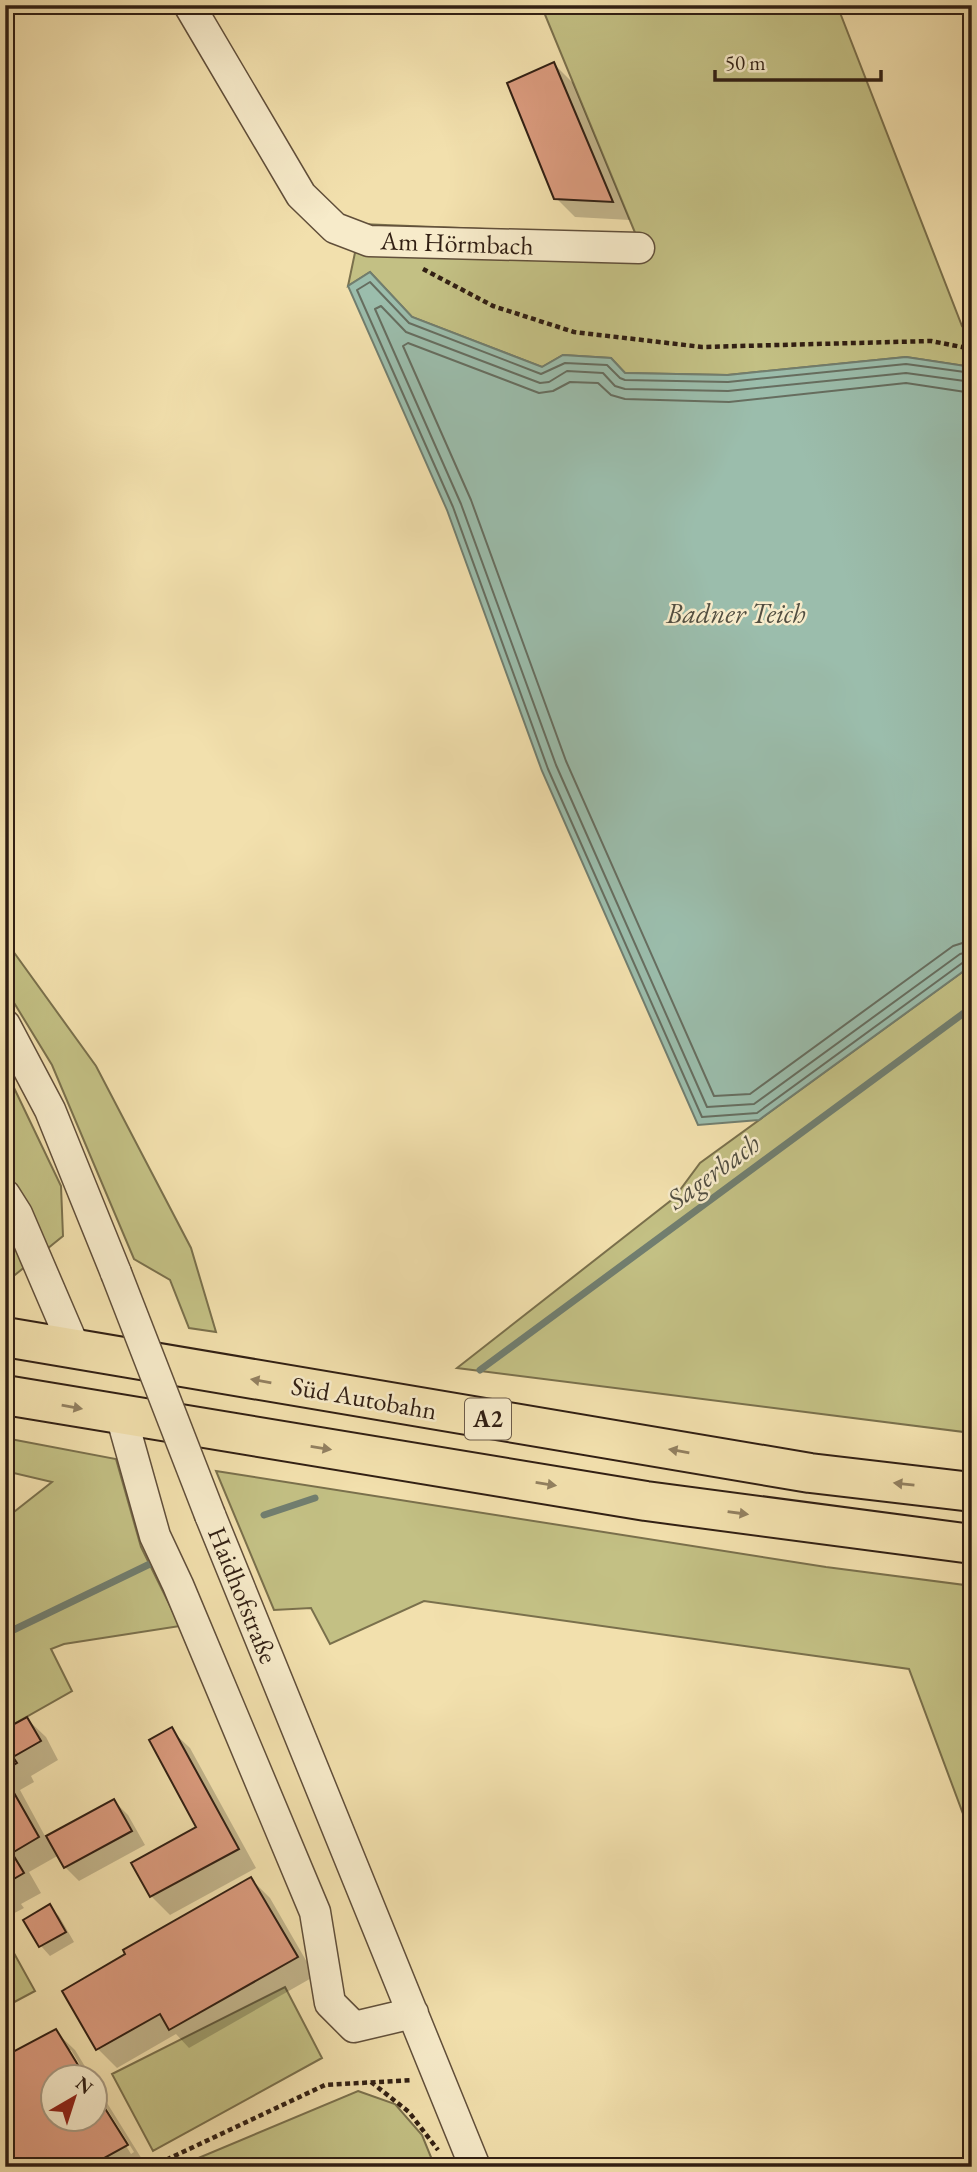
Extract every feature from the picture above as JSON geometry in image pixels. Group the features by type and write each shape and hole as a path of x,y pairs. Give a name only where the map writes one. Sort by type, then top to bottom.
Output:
{"highway":[{"name":"Süd Autobahn","path":"5,1337 810,1473 972,1492"},
{"name":"A2","path":"5,1395 646,1501 972,1544"}],"street":[{"name":"Am Hörmbach","path":"190,5 301,195 335,228 369,241 639,248"},
{"name":"Haidhofstraße","path":"5,1025 50,1111 210,1515 475,2167"},
{"path":"5,1195 17,1214 75,1349"},
{"path":"121,1415 155,1536 315,1912 330,2003 354,2027 413,2012"}],"path":[{"path":"419,267 493,306 574,332 702,347 931,341 972,349"},
{"path":"155,2166 325,2085 412,2080 437,2072"},
{"path":"371,2082 409,2112 438,2147 441,2157"}],"shaded area":[{"path":"541,5 837,5 962,326 972,339 972,367 906,357 727,375 625,373 611,358 563,355 542,367 412,317 370,272 348,286 361,224 636,235"},
{"path":"5,940 96,1066 191,1248 216,1332 189,1328 170,1280 134,1259 52,1065 5,988"},
{"path":"972,965 972,1433 457,1368 674,1198 700,1163"},
{"path":"5,1069 61,1186 63,1236 5,1283"},
{"path":"5,1438 116,1459 141,1547 180,1626 64,1644 51,1649 72,1691 5,1729 5,1519 52,1482 5,1471"},
{"path":"216,1471 826,1567 972,1586 972,1838 909,1669 424,1601 330,1644 311,1608 274,1610"},
{"path":"5,1937 35,1991 5,2007"},
{"path":"285,1987 322,2058 153,2151 112,2074"},
{"path":"358,2091 395,2104 422,2135 435,2167 177,2167"}],"water":[{"name":"Badner Teich","path":"370,272 412,317 542,367 563,355 611,358 625,373 728,375 906,357 972,367 972,965 759,1120 698,1125 542,771 447,510 348,286"}],"building":[{"path":"554,62 613,202 554,199 507,83"},
{"path":"27,1717 41,1741 13,1757 17,1763 5,1770 5,1729"},
{"path":"172,1727 239,1849 150,1897 131,1863 196,1827 149,1740"},
{"path":"5,1777 39,1837 12,1853 24,1873 5,1884"},
{"path":"114,1799 132,1831 64,1868 46,1836"},
{"path":"251,1877 298,1957 169,2030 160,2014 96,2050 62,1991 125,1954 123,1950"},
{"path":"50,1904 66,1932 39,1947 23,1920"},
{"path":"56,2029 77,2064 38,2064 38,2134 108,2134 108,2113 128,2145 88,2167 5,2167 5,2056"}],"waterway":[{"name":"Sagerbach","path":"480,1370 972,1007"},
{"name":"Sagerbach","path":"264,1515 315,1498"},
{"name":"Sagerbach","path":"5,1634 154,1562"}]}
